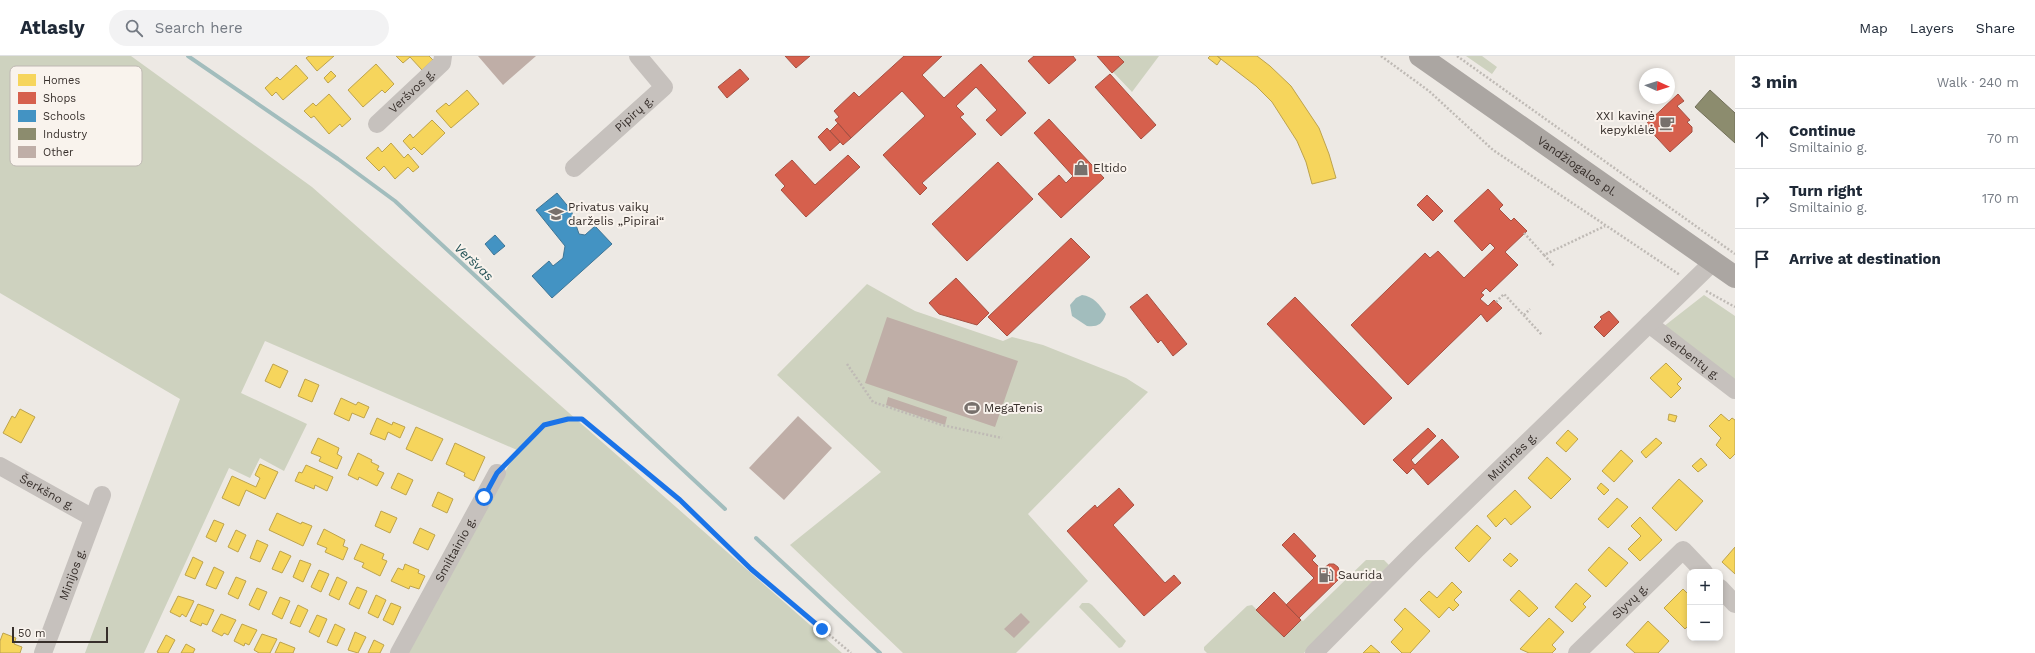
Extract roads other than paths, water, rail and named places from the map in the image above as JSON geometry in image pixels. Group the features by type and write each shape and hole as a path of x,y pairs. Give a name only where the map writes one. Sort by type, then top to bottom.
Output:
{"main road":[{"name":"Vandžiogalos pl.","path":"1420,56 1735,277"}],"street":[{"name":"Veršvos g.","path":"377,124 442,63 443,56"},
{"name":"Pipirų g.","path":"574,168 664,87 638,56"},
{"name":"Muitinės g.","path":"1314,653 1421,545 1713,262"},
{"name":"Serbentų g.","path":"1649,324 1735,390"},
{"name":"Šerkšno g.","path":"0,466 93,518"},
{"name":"Smiltainio g.","path":"399,653 497,473"},
{"name":"Minijos g.","path":"43,653 102,495"},
{"name":"Slyvų g.","path":"1577,653 1683,550 1701,569"},
{"path":"1723,591 1735,604"}],"water":[{"path":"1082,295 1093,299 1099,304 1106,314 1101,323 1094,326 1087,326 1072,316 1070,305 1076,298"}],"waterway":[{"name":"Veršvas","path":"188,56 338,159 395,201 725,509"},
{"path":"756,538 880,653"}],"place":[{"name":"XXI kavinė kepyklėlė","path":"1667,123"},
{"name":"Eltido","path":"1081,168"},
{"name":"Privatus vaikų darželis „Pipirai“","path":"556,214"},
{"name":"MegaTenis","path":"972,408"},
{"name":"Saurida","path":"1326,575"}]}
